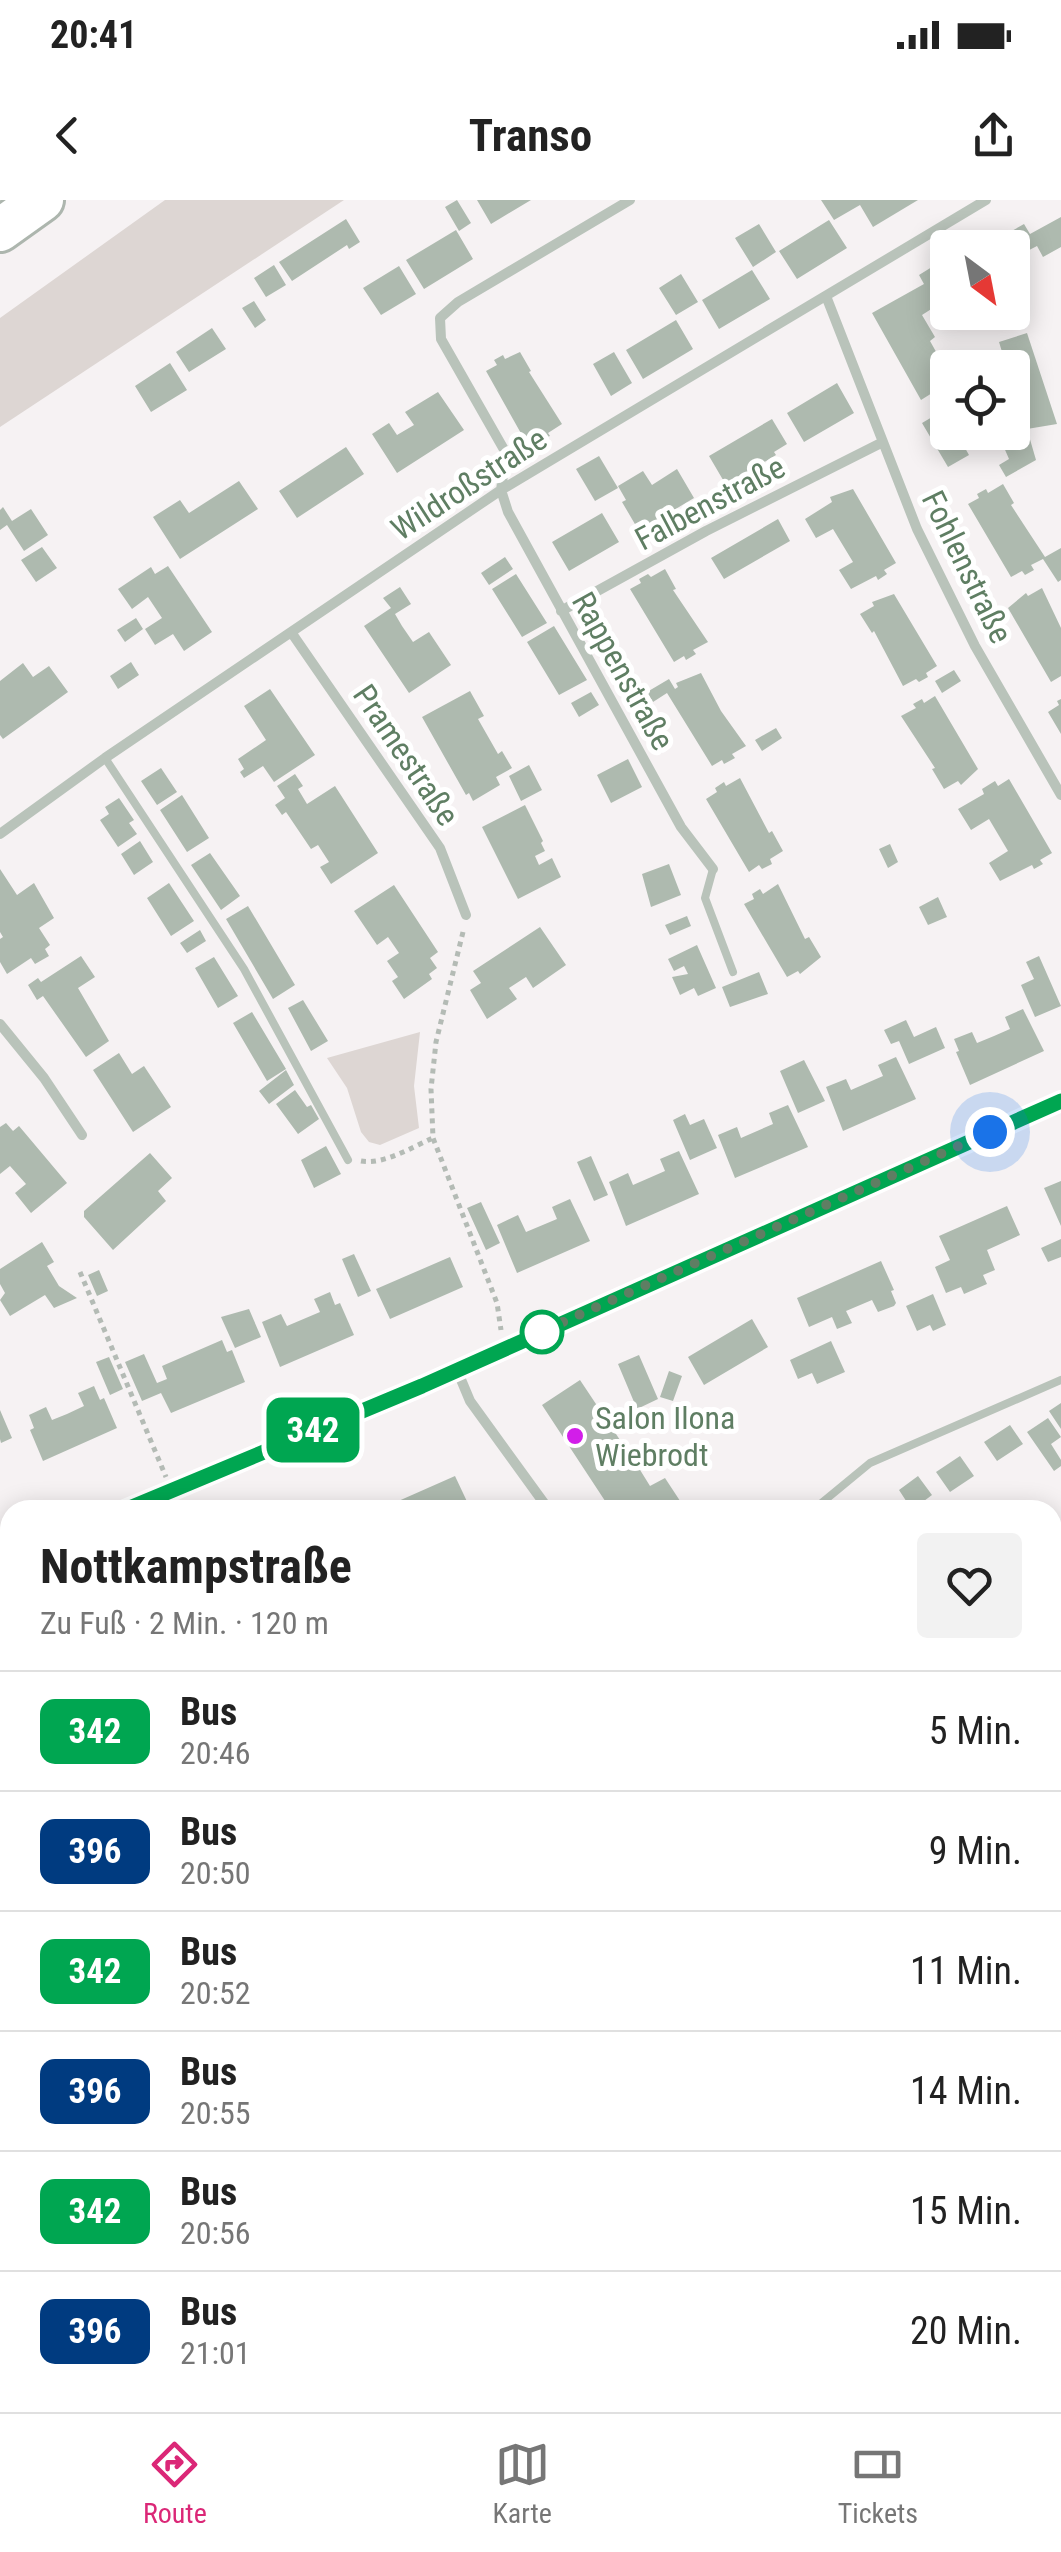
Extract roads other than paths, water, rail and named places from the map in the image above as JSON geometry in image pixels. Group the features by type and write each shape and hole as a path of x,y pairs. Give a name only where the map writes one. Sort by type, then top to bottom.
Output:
{"highway":[{"path":"0,230 42,200"}],"street":[{"name":"Rappenstraße","path":"630,200 458,302 440,318 441,339 506,453 502,490 508,512 681,827 712,869"},
{"name":"Wildroßstraße","path":"0,834 105,758 502,490 984,202"},
{"name":"Fohlenstraße","path":"826,296 917,529 975,646 1061,795"},
{"name":"Falbenstraße","path":"561,611 706,531 883,442"},
{"name":"Pramestraße","path":"292,632 440,848 466,915"},
{"path":"0,1024 44,1078 82,1135"},
{"path":"147,1500 457,1370 1061,1101"},
{"path":"457,1370 470,1401 542,1500"}],"lane":[{"path":"105,758 244,969 352,1160"},
{"path":"712,869 705,898 733,972"},
{"path":"825,1500 870,1463 1061,1380"}],"place":[{"name":"Salon Ilona Wiebrodt","path":"575,1436"}]}
